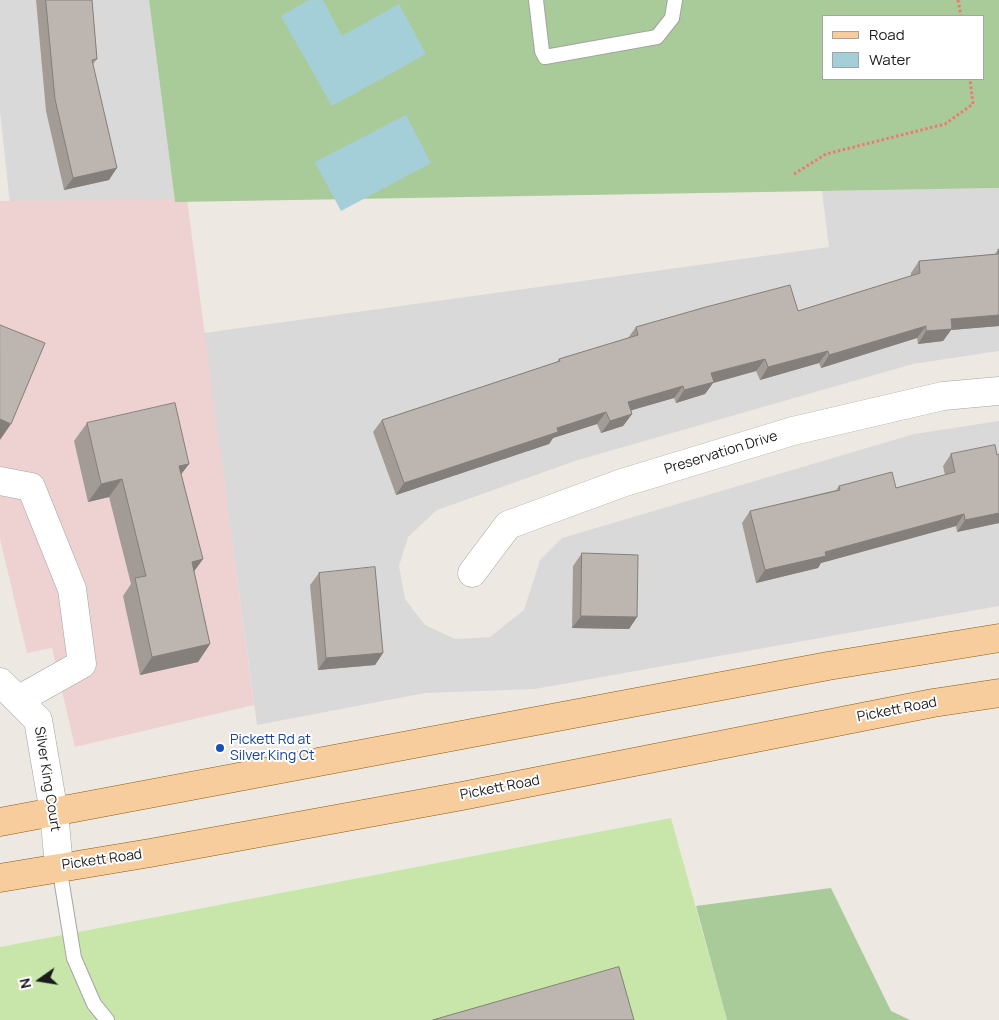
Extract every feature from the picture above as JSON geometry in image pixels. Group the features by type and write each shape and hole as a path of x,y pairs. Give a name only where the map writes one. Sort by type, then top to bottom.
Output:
{"main road":[{"path":"0,822 828,666 999,638"},
{"name":"Pickett Road","path":"0,878 59,866 150,853 462,796 933,703 999,693"}],"street":[{"name":"Preservation Drive","path":"472,573 508,525 622,483 793,431 943,396 999,391"},
{"name":"Silver King Court","path":"0,481 31,487 72,589 82,664 9,691 38,720 54,813 59,866"}],"lane":[{"path":"536,0 542,51 546,57 657,37 672,18 675,0"},
{"path":"59,866 74,958 94,1004 106,1020"}],"path":[{"path":"958,0 961,15"},
{"path":"794,174 826,154 945,124 973,104 970,80"}],"shaded area":[{"path":"0,0 149,0 175,202 10,205 0,111"},
{"path":"999,188 999,351 913,364 578,460 437,510 408,537 399,566 405,599 425,625 455,639 490,637 524,610 540,560 562,538 914,434 999,421 999,606 535,689 425,693 257,725 204,333 829,247 822,191"},
{"path":"187,199 254,705 75,747 52,648 27,653 0,539 0,201"}],"green space":[{"path":"149,0 999,0 999,188 175,202"},
{"path":"671,818 727,1020 0,1020 0,947"},
{"path":"831,888 891,1011 910,1020 727,1020 696,906"}],"water":[{"path":"309,0 323,0 342,36 399,4 426,54 332,106 281,16"},
{"path":"406,115 431,163 341,211 315,162"}],"building":[{"path":"46,0 92,0 97,59 92,60 117,168 73,178 55,99"},
{"path":"999,249 999,315 951,319 952,329 926,331 926,326 829,355 828,351 768,367 765,359 711,373 714,382 684,390 683,386 628,402 632,414 610,421 606,412 557,428 558,432 404,483 382,420 560,361 559,359 638,335 636,327 706,307 790,285 798,311 920,273 919,261 998,254"},
{"path":"0,325 45,343 11,424 0,419"},
{"path":"175,403 189,464 179,466 203,559 192,562 210,644 152,657 135,578 146,576 122,479 101,484 87,423"},
{"path":"995,445 997,455 999,454 999,513 965,520 964,514 825,552 826,556 765,570 750,511 840,490 839,486 892,472 896,488 955,472 951,454"},
{"path":"582,553 638,555 637,617 581,616"},
{"path":"375,567 383,653 326,658 319,573"},
{"path":"619,967 634,1020 433,1020"}],"place":[{"name":"Pickett Rd at Silver King Ct","path":"220,748"}]}
